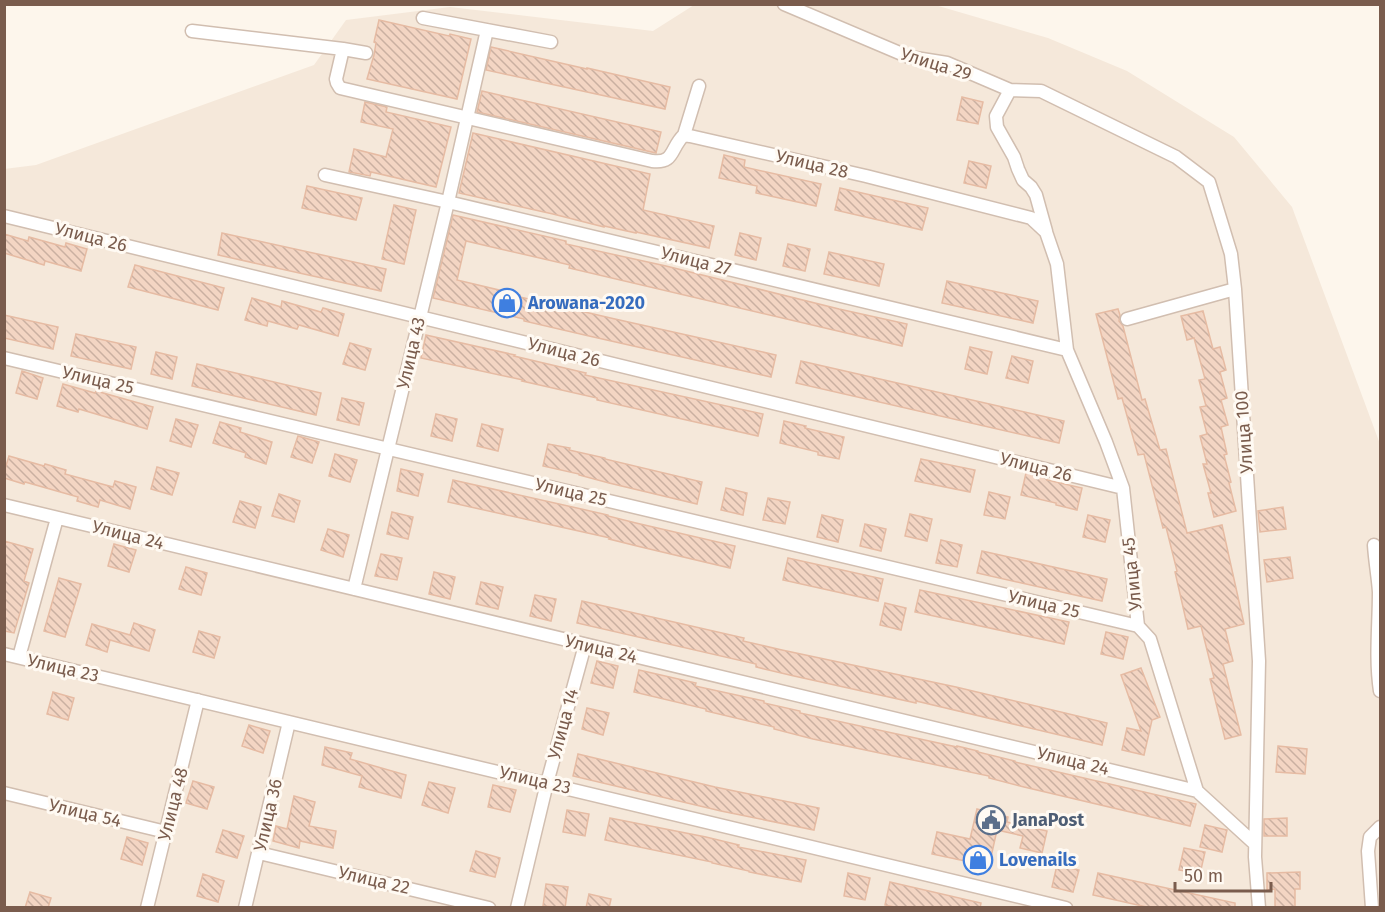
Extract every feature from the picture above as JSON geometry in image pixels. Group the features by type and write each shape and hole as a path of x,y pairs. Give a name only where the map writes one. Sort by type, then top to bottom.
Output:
{"street":[{"name":"Улица 29","path":"784,4 909,57 947,63 1010,90"},
{"path":"423,18 551,42"},
{"name":"Улица 43","path":"354,589 448,202 487,30"},
{"path":"192,31 366,53"},
{"path":"343,49 336,79 340,88 660,162 667,160 684,135 699,86"},
{"path":"1010,90 996,116 997,127 1014,157 1023,180 1036,195 1057,264 1067,350"},
{"name":"Улица 100","path":"1010,90 1041,91 1176,157 1209,182 1231,254 1259,661 1255,844 1259,908"},
{"name":"Улица 28","path":"684,135 866,176 1031,218 1046,232"},
{"name":"Улица 27","path":"325,175 448,202 1067,350"},
{"name":"Улица 26","path":"4,216 1123,488"},
{"path":"1127,319 1235,289"},
{"name":"Улица 45","path":"1067,350 1123,488 1138,626 1150,639 1197,791"},
{"name":"Улица 25","path":"4,358 1138,626"},
{"name":"Улица 24","path":"4,505 1197,791"},
{"path":"19,657 57,518"},
{"path":"1374,545 1378,591 1377,637 1380,691"},
{"name":"Улица 14","path":"517,908 547,783 585,645"},
{"name":"Улица 23","path":"4,654 1066,908"},
{"name":"Улица 48","path":"147,908 198,700"},
{"name":"Улица 36","path":"245,908 289,722"},
{"path":"1197,791 1255,844"},
{"name":"Улица 54","path":"4,793 166,832"},
{"path":"1372,908 1368,851 1370,837 1380,826"},
{"name":"Улица 22","path":"259,853 489,908"}],"shaded area":[{"path":"694,5 935,5 1048,38 1127,71 1234,137 1292,207 1380,444 1380,907 5,907 4,169 36,165 314,65 346,20 450,7 653,31"}],"building":[{"path":"379,20 471,39 457,99 367,79 374,55 376,43 374,42"},
{"path":"491,47 670,87 665,109 486,70"},
{"path":"482,91 661,132 656,153 477,112"},
{"path":"962,97 983,102 978,124 957,120"},
{"path":"365,102 387,107 386,112 451,127 436,187 371,172 370,176 349,172 354,149 386,157 393,129 361,122"},
{"path":"473,133 650,174 643,210 714,226 709,248 604,227 459,193"},
{"path":"724,155 745,160 744,167 821,184 816,206 756,193 757,186 719,178"},
{"path":"969,161 991,166 986,188 964,183"},
{"path":"307,186 362,198 356,220 302,208"},
{"path":"840,188 928,208 922,230 835,210"},
{"path":"394,205 416,210 404,264 382,259"},
{"path":"453,215 566,241 566,244 907,324 902,346 569,268 570,265 466,241 457,280 520,295 520,297 776,355 771,377 433,298"},
{"path":"222,233 386,269 381,291 218,255"},
{"path":"740,233 761,238 756,260 735,255"},
{"path":"4,234 28,241 29,237 65,247 66,243 87,249 81,271 45,261 44,265 4,253"},
{"path":"788,244 810,249 805,271 783,266"},
{"path":"829,252 884,264 879,286 824,274"},
{"path":"135,265 224,288 218,310 128,287"},
{"path":"947,281 1038,301 1033,323 942,303"},
{"path":"252,298 281,307 282,301 321,312 323,308 344,314 338,336 299,325 297,329 268,321 267,326 245,320"},
{"path":"1118,309 1119,321 1123,326 1142,400 1145,399 1160,450 1166,449 1187,533 1222,525 1244,624 1225,629 1233,661 1223,664 1241,735 1225,739 1210,679 1214,678 1201,626 1188,629 1166,527 1163,528 1144,454 1138,455 1122,398 1118,399 1096,314"},
{"path":"1203,311 1213,349 1220,347 1226,370 1220,372 1227,398 1221,400 1228,425 1221,427 1227,454 1224,455 1231,482 1229,483 1236,511 1214,517 1208,493 1211,493 1203,464 1207,464 1200,436 1207,434 1200,407 1206,406 1199,380 1205,379 1194,338 1187,340 1181,316"},
{"path":"4,315 58,327 53,349 4,338"},
{"path":"76,334 136,347 131,369 71,356"},
{"path":"426,335 515,355 586,373 585,375 763,414 758,436 421,358"},
{"path":"350,343 371,349 365,370 343,364"},
{"path":"970,347 992,352 987,374 965,369"},
{"path":"156,352 177,357 172,379 151,374"},
{"path":"1012,356 1033,361 1028,383 1006,378"},
{"path":"801,361 1064,421 1059,443 796,383"},
{"path":"197,364 321,393 316,415 192,386"},
{"path":"22,371 43,378 37,399 16,393"},
{"path":"63,384 153,407 147,429 79,409 78,412 57,406"},
{"path":"342,398 364,403 359,425 337,420"},
{"path":"436,414 457,419 452,441 431,436"},
{"path":"176,419 198,425 191,447 170,441"},
{"path":"784,421 844,437 839,459 780,443"},
{"path":"220,422 241,428 240,432 272,442 266,464 245,457 246,453 213,443"},
{"path":"482,424 503,429 498,451 477,446"},
{"path":"298,436 319,442 312,463 291,457"},
{"path":"548,444 702,482 697,504 543,466"},
{"path":"335,454 357,460 350,482 329,476"},
{"path":"9,456 66,470 65,474 113,487 115,481 136,487 130,509 100,500 98,507 77,501 78,497 4,478"},
{"path":"921,459 975,470 970,492 915,481"},
{"path":"157,467 179,473 172,495 151,489"},
{"path":"401,469 423,474 418,496 397,491"},
{"path":"1026,473 1082,488 1077,510 1021,495"},
{"path":"453,480 735,546 730,568 610,538 448,502"},
{"path":"726,488 747,493 743,515 721,510"},
{"path":"989,492 1010,497 1005,519 984,515"},
{"path":"279,494 300,501 294,522 272,516"},
{"path":"768,498 790,502 785,524 763,520"},
{"path":"240,501 261,507 255,528 233,522"},
{"path":"1283,507 1286,529 1260,532 1258,511"},
{"path":"392,512 413,517 408,539 387,534"},
{"path":"910,514 932,519 927,541 905,536"},
{"path":"822,515 843,520 838,542 817,537"},
{"path":"1088,515 1110,520 1105,542 1083,537"},
{"path":"865,524 886,529 881,551 860,546"},
{"path":"328,529 349,535 343,557 321,550"},
{"path":"941,540 962,545 957,567 936,563"},
{"path":"4,541 33,549 24,581 29,583 14,633 4,631"},
{"path":"114,544 136,550 129,572 108,566"},
{"path":"982,551 1107,579 1102,601 977,573"},
{"path":"381,554 402,558 397,580 375,576"},
{"path":"1290,557 1293,578 1267,582 1264,560"},
{"path":"788,558 883,579 878,601 783,580"},
{"path":"186,567 207,573 201,595 179,589"},
{"path":"434,572 455,577 450,599 429,594"},
{"path":"59,578 81,584 65,637 44,631"},
{"path":"481,582 503,587 498,609 476,604"},
{"path":"920,590 1069,622 1064,644 915,612"},
{"path":"535,595 556,599 551,621 530,616"},
{"path":"582,601 744,638 743,641 956,687 1107,723 1102,745 916,701 916,703 794,676 756,667 756,664 577,623"},
{"path":"885,603 906,608 901,630 880,625"},
{"path":"134,623 155,630 149,651 110,640 107,652 86,645 92,624 130,635"},
{"path":"199,631 220,637 214,658 193,652"},
{"path":"1106,632 1128,637 1123,659 1101,654"},
{"path":"597,661 618,666 613,688 591,683"},
{"path":"1141,668 1160,717 1152,720 1144,755 1122,750 1127,728 1141,731 1121,675"},
{"path":"639,670 696,683 695,686 764,701 764,703 800,711 800,713 957,746 1015,762 1196,804 1190,826 1024,787 989,778 989,776 813,739 706,711 706,709 634,692"},
{"path":"53,692 74,698 68,720 47,714"},
{"path":"587,708 609,713 603,735 582,729"},
{"path":"249,725 270,731 263,753 242,746"},
{"path":"1278,746 1307,749 1305,774 1276,772"},
{"path":"325,747 352,753 350,759 406,775 401,798 359,787 362,776 322,765"},
{"path":"578,754 715,787 819,808 814,830 573,776"},
{"path":"193,781 214,787 207,809 186,803"},
{"path":"429,782 455,788 448,813 422,805"},
{"path":"493,785 516,790 510,812 488,807"},
{"path":"294,796 315,802 309,826 336,831 333,848 300,841 299,848 273,841 276,826 287,829"},
{"path":"977,809 1008,817 1007,822 1047,831 1042,853 1020,848 1023,836 997,830 989,866 932,854 937,832 970,839"},
{"path":"567,810 589,814 585,836 563,832"},
{"path":"610,818 806,860 801,882 605,840"},
{"path":"1287,818 1287,836 1264,836 1264,819"},
{"path":"1205,825 1227,830 1222,852 1200,847"},
{"path":"223,830 244,836 237,858 216,852"},
{"path":"127,837 148,843 142,865 121,859"},
{"path":"1184,848 1205,852 1200,874 1179,870"},
{"path":"476,851 500,858 495,877 470,871"},
{"path":"1057,865 1079,870 1073,892 1052,887"},
{"path":"1300,872 1300,889 1295,889 1295,908 1275,908 1275,889 1267,890 1267,873"},
{"path":"848,873 870,878 865,900 844,896"},
{"path":"1098,873 1235,903 1235,908 1151,908 1093,895"},
{"path":"203,874 224,881 218,902 197,896"},
{"path":"890,882 981,903 980,908 899,908 885,905"},
{"path":"546,884 568,887 565,908 543,906"},
{"path":"30,892 51,898 48,908 25,908"},
{"path":"589,894 611,899 609,908 586,908"}],"place":[{"name":"Arowana-2020","path":"507,303"},
{"name":"JanaPost","path":"991,820"},
{"name":"Lovenails","path":"978,860"}]}
